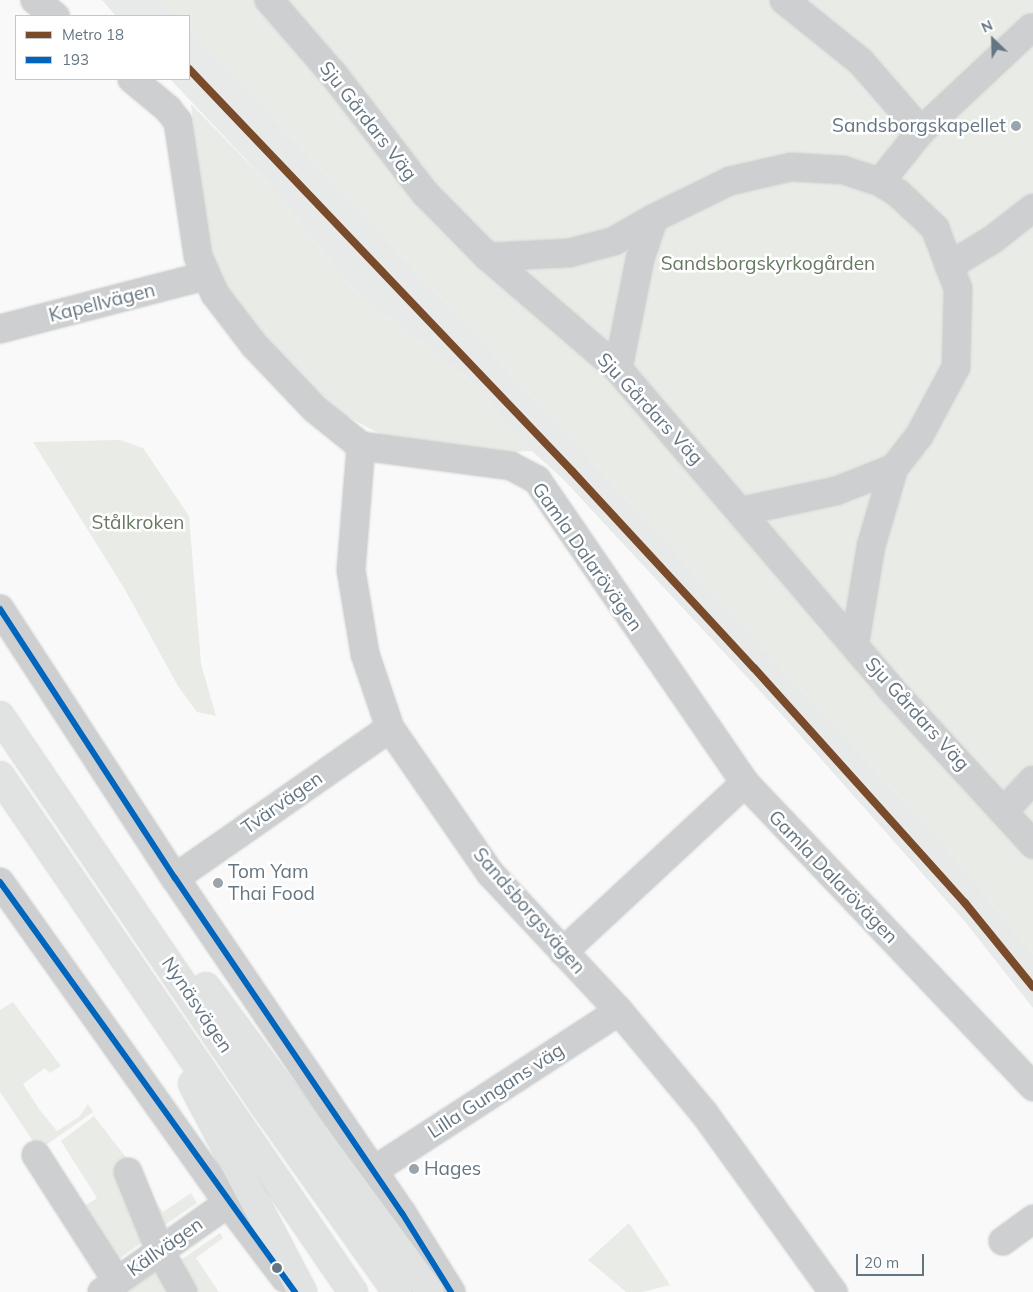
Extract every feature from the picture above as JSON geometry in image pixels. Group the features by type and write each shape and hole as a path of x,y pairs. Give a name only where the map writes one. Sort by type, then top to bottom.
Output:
{"highway":[{"name":"Nynäsvägen","path":"0,716 118,890 397,1292"},
{"name":"Nynäsvägen","path":"0,776 353,1292"},
{"path":"118,890 174,945 430,1292"},
{"path":"134,972 302,1292"}],"street":[{"path":"35,0 54,15"},
{"name":"Sju Gårdars Väg","path":"269,0 334,75 425,193 488,257 618,369 855,643 890,688 1019,829"},
{"path":"784,0 861,62 921,131"},
{"path":"880,182 921,131 1031,28"},
{"path":"133,80 168,109 178,122 198,256 205,276 215,294 254,345 315,409 361,446"},
{"path":"488,257 569,253 614,241 654,218 730,181 791,168 843,170 880,182 900,194 935,228 958,289 956,367 919,436 894,468 871,546 855,643"},
{"path":"950,266 992,240 1033,208"},
{"path":"618,369 640,259 654,218"},
{"name":"Kapellvägen","path":"0,329 205,276"},
{"name":"Sandsborgsvägen","path":"361,446 351,570 365,654 390,728 490,873 619,1011 704,1112 833,1292"},
{"name":"Gamla Dalarövägen","path":"361,446 511,466 537,480 745,783 1033,1087"},
{"path":"742,511 836,491 894,468"},
{"path":"0,609 175,878 373,1171 451,1292"},
{"name":"Tvärvägen","path":"175,878 390,728"},
{"path":"1019,829 1033,780"},
{"path":"563,952 745,783"},
{"path":"0,882 228,1203 295,1292"},
{"name":"Lilla Gungans väg","path":"373,1171 619,1011"},
{"path":"36,1156 110,1287"},
{"path":"128,1172 160,1250 183,1292"},
{"name":"Källvägen","path":"110,1287 228,1203"},
{"path":"1003,1241 1033,1219"}],"shaded area":[{"path":"102,0 161,0 176,15 115,15"},
{"path":"190,29 460,318 946,847 1033,954 1033,1008 966,923 783,716 563,479 532,451 466,377 355,292 270,185 171,80 190,80"}],"green space":[{"name":"Sandsborgskyrkogården","path":"161,0 1033,0 1033,954 946,847 460,318 190,29 190,15 176,15"},
{"path":"191,104 270,185 355,292 466,377 532,451 486,453 382,435 343,414 289,365 245,316 216,269 206,236"},
{"name":"Stålkroken","path":"120,440 143,448 189,516 201,664 216,716 197,712 178,686 124,588 33,442"},
{"path":"13,1002 61,1066 50,1073 45,1068 23,1084 39,1109 57,1131 79,1117 88,1104 93,1112 39,1150 0,1092 0,1010"},
{"path":"94,1116 128,1160 148,1238 116,1261 77,1211 97,1198 61,1141"},
{"path":"191,1193 197,1203 159,1229 153,1199 163,1212"},
{"path":"629,1223 670,1285 643,1292 626,1292 588,1260"},
{"path":"220,1233 223,1238 196,1258 219,1292 189,1292 175,1264"},
{"path":"155,1271 175,1292 125,1292"}],"metro line":[{"name":"18","path":"190,70 572,471 754,668 965,903 1033,987"}],"transit line":[{"name":"193","path":"0,609 175,878 402,1213 451,1292"},
{"name":"193","path":"0,882 295,1292"}],"place":[{"name":"Sandsborgskapellet","path":"1016,126"},
{"name":"Tom Yam Thai Food","path":"218,883"},
{"name":"Hages","path":"414,1169"}]}
